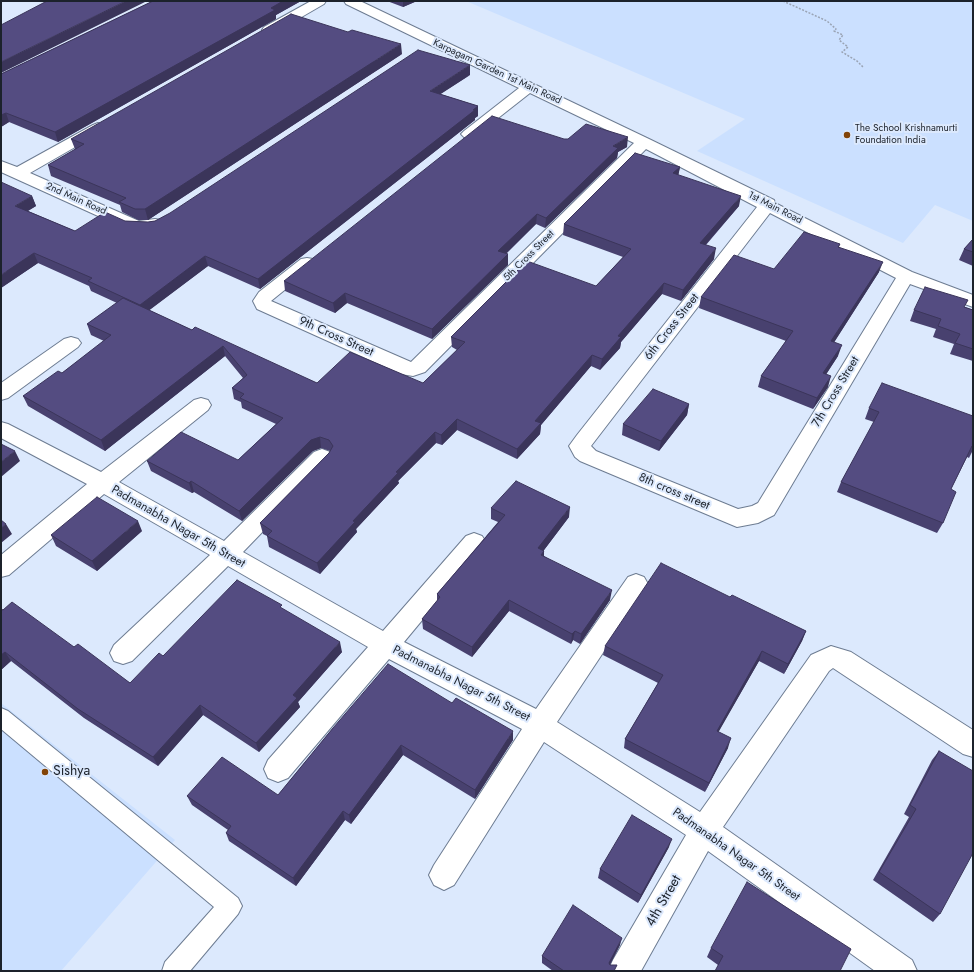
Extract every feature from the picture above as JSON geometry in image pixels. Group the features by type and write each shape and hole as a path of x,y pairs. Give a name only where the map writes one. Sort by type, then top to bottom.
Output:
{"street":[{"path":"258,36 320,1"},
{"name":"Karpagam Garden 1st Main Road","path":"350,1 432,42 644,142"},
{"path":"419,50 432,42"},
{"path":"455,145 529,87"},
{"path":"19,173 108,122"},
{"name":"1st Main Road","path":"644,142 768,204 906,276 973,301"},
{"name":"5th Cross Street","path":"413,369 418,367 644,142"},
{"name":"2nd Main Road","path":"1,166 135,226 151,226 166,218"},
{"name":"6th Cross Street","path":"583,452 580,446 584,440 768,204"},
{"name":"9th Cross Street","path":"320,253 265,296 262,301 264,305 408,369 413,369"},
{"name":"7th Cross Street","path":"766,509 906,276"},
{"path":"1,393 71,343"},
{"path":"1,568 200,405"},
{"name":"Padmanabha Nagar 5th Street","path":"1,429 103,483 225,555 386,645 540,725 704,831 901,971"},
{"name":"8th cross street","path":"583,452 588,456 737,518 758,514 766,509"},
{"path":"123,653 225,555 322,457"},
{"path":"278,769 474,542"},
{"path":"444,876 540,725 636,584"},
{"name":"4th Street","path":"624,971 704,831 820,663 830,657 842,660 973,745"}],"lane":[{"path":"1,717 230,906 174,971"}],"path":[{"path":"783,1 827,21 836,29 834,31 843,35 839,40 848,47 842,52 857,61 864,68"}],"shaded area":[{"name":"The School Krishnamurti Foundation India","path":"466,1 973,1 973,221 935,205 903,243 697,151 745,119"},
{"name":"Sishya","path":"1,703 175,840 61,971 1,971"}],"building":[{"path":"47,1 126,1 1,62 1,25"},
{"path":"153,1 283,1 271,8 275,10 55,132 6,113 1,115 1,74"},
{"path":"291,14 348,32 352,30 401,44 145,209 135,209 119,202 126,198 48,165 84,144 71,139"},
{"path":"418,50 470,65 430,91 478,106 473,110 475,110 258,279 205,256 140,305 88,281 92,278 34,253 1,275 1,182 32,196 15,206 75,231 105,212 125,221 155,221 170,213"},
{"path":"492,116 564,139 568,139 586,124 628,137 613,146 618,148 546,218 537,214 498,251 508,254 432,329 345,293 333,303 284,281"},
{"path":"635,153 680,167 673,173 741,196 700,243 716,248 683,290 664,283 618,336 621,337 602,359 592,355 535,421 541,423 517,449 457,419 441,435 435,432 396,472 398,473 353,521 355,522 317,563 267,536 272,531 260,523 329,453 333,446 329,440 320,437 311,440 239,511 191,481 189,483 147,461 181,432 238,460 283,418 240,398 244,394 232,388 247,375 223,346 101,440 23,396 58,371 62,373 111,335 87,324 123,298 192,330 195,327 317,383 350,352 423,383 465,342 451,337 527,261 596,286 631,249 564,224"},
{"path":"804,232 840,244 838,247 883,262 831,341 842,345 823,373 831,376 817,398 761,376 793,331 701,297 734,255 774,269"},
{"path":"973,239 973,252 964,249"},
{"path":"925,287 968,300 964,307 973,310 973,349 955,343 960,334 938,326 941,319 914,310"},
{"path":"882,383 973,416 973,446 951,489 956,492 943,523 841,482 879,412 869,408"},
{"path":"653,389 689,404 661,441 623,424"},
{"path":"1,444 15,451 1,462"},
{"path":"516,481 570,507 538,548 544,551 541,555 612,590 581,634 575,631 572,634 509,600 472,647 422,619 440,597 437,594 505,515 491,508"},
{"path":"97,497 138,521 92,561 51,535"},
{"path":"1,520 6,524 1,528"},
{"path":"661,563 730,597 732,595 806,631 788,664 762,651 717,731 731,738 709,783 625,739 663,675 605,646"},
{"path":"237,580 282,605 280,607 340,642 293,695 297,698 256,743 200,705 153,757 78,709 5,652 1,655 1,609 3,610 12,602 74,647 78,644 130,683 159,653 163,656"},
{"path":"388,664 452,703 456,698 513,731 475,790 401,745 349,815 343,811 293,878 226,833 231,826 187,796 222,757 278,795"},
{"path":"939,751 973,771 973,853 940,914 879,872 916,809 910,805"},
{"path":"632,815 672,839 641,895 600,869"},
{"path":"747,882 851,949 840,971 715,971 723,956 711,948"},
{"path":"573,905 622,938 609,963 610,965 617,965 614,971 564,971 542,956"}],"place":[{"name":"The School Krishnamurti Foundation India","path":"847,135"},
{"name":"Sishya","path":"45,772"}]}
